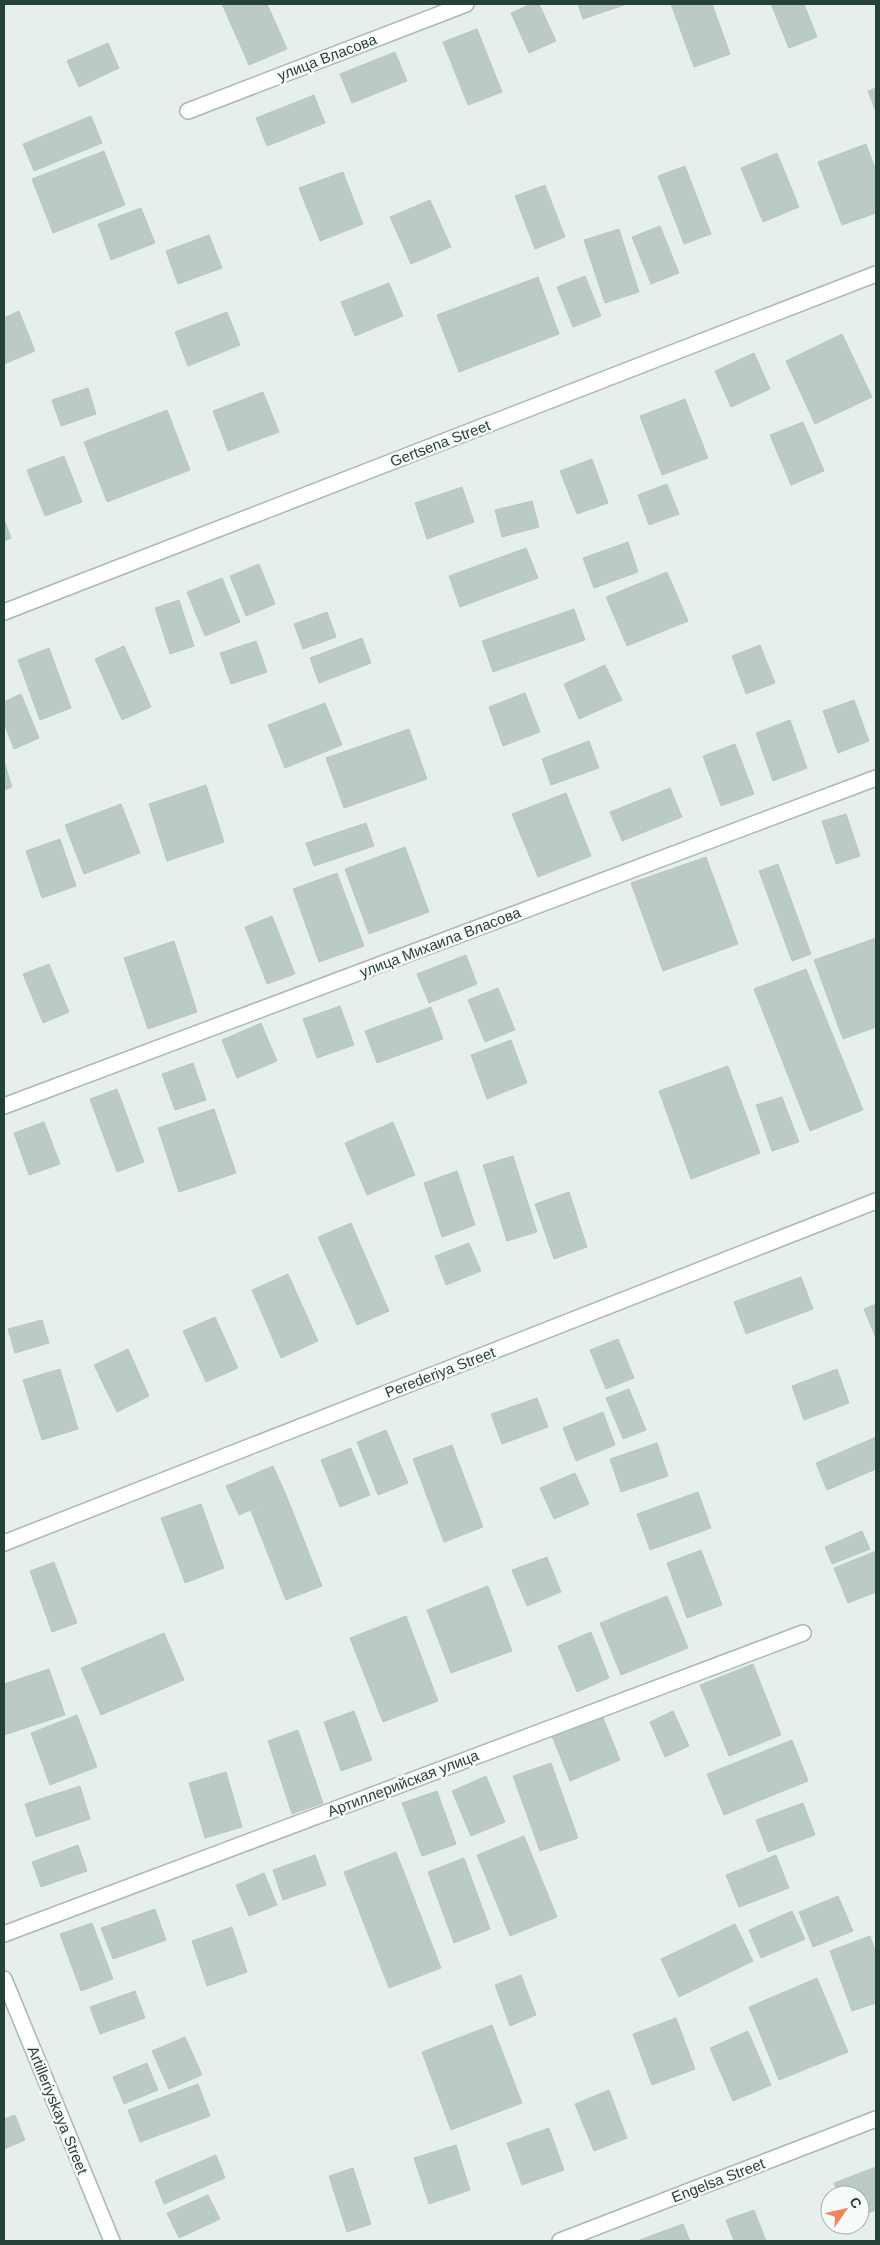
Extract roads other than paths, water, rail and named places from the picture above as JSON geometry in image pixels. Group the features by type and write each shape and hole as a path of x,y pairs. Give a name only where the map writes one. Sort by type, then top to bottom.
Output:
{"street":[{"name":"улица Власова","path":"188,111 466,4"},
{"name":"Gertsena Street","path":"4,612 876,274"},
{"name":"улица Михаила Власова","path":"4,1106 876,778"},
{"name":"Perederiya Street","path":"4,1543 876,1201"},
{"name":"Артиллерийская улица","path":"4,1934 803,1633"},
{"name":"Artilleriyskaya Street","path":"4,1980 112,2241"},
{"name":"Engelsa Street","path":"560,2241 596,2235 876,2119"}]}
